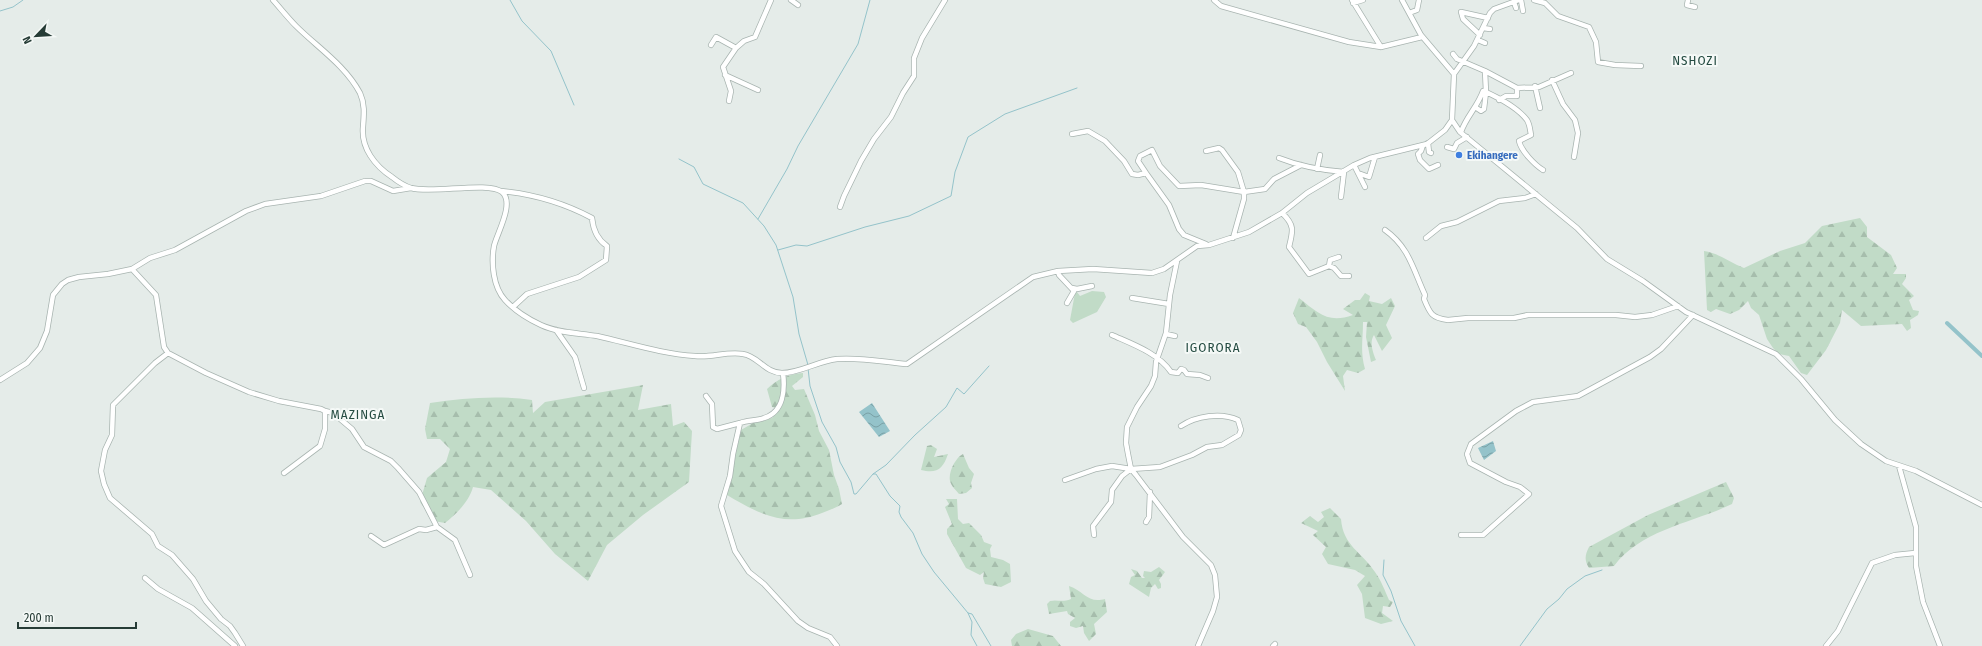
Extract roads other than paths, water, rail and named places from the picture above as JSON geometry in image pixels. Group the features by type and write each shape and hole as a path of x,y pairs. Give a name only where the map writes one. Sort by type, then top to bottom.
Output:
{"street":[{"path":"273,0 296,26 347,75 359,91 364,102 362,130 364,144 378,166 392,178 411,188"},
{"path":"729,101 731,91 723,67 736,48 744,41 754,37 771,0"},
{"path":"791,0 798,5"},
{"path":"840,206 861,161 874,139 891,117 903,93 914,76 914,58 919,45 936,12 945,0"},
{"path":"1214,0 1221,6 1350,42 1381,47 1408,43 1422,37"},
{"path":"1363,0 1352,2 1381,47"},
{"path":"1402,0 1422,37 1454,74"},
{"path":"1409,13 1417,10 1419,0"},
{"path":"1534,0 1545,3 1558,16 1589,27 1596,42 1598,62 1615,65 1641,66"},
{"path":"1688,0 1687,5 1695,7"},
{"path":"1516,8 1518,1"},
{"path":"1518,1 1523,11"},
{"path":"1518,1 1494,9 1479,38 1454,74 1452,120 1456,128 1577,228 1607,258 1693,315 1776,354 1801,379 1846,431 1886,461 1916,471 1982,505"},
{"path":"1485,43 1462,19 1461,12 1488,18"},
{"path":"1483,28 1490,29"},
{"path":"711,44 716,37 736,48"},
{"path":"1453,54 1457,59 1485,71 1517,88 1539,86 1571,73"},
{"path":"1475,108 1483,110 1486,90 1485,71"},
{"path":"725,75 758,90"},
{"path":"1552,80 1563,104 1575,120 1578,133 1574,157"},
{"path":"1535,86 1540,108"},
{"path":"1499,100 1506,96 1516,96 1517,88"},
{"path":"1486,90 1496,96 1499,100 1517,110 1526,120 1531,135 1519,141 1520,144 1527,155 1543,170"},
{"path":"1461,132 1465,122 1486,90"},
{"path":"501,191 506,197 506,209 495,243 493,259 497,285 504,298 524,317 543,326 556,330 630,342 686,355 702,357 718,353 744,354 749,355 772,371 783,373 836,359 907,364 1027,280 1045,273 1058,271 1093,269 1152,273 1164,269 1177,261 1187,251 1197,246 1233,238 1249,232 1282,213 1307,193 1354,165 1375,157 1428,143 1447,128 1452,120"},
{"path":"1447,128 1456,128"},
{"path":"1072,134 1088,131 1114,148 1132,174 1138,175 1146,173"},
{"path":"1448,147 1454,149 1457,143 1468,137"},
{"path":"1428,143 1429,152 1431,153"},
{"path":"1423,145 1422,151 1418,154 1420,160 1429,169 1438,166"},
{"path":"1206,151 1219,148 1238,172 1244,192 1244,199 1233,238"},
{"path":"1208,244 1184,235 1178,229 1167,202 1138,161 1140,156 1152,150 1160,166 1179,186 1201,185 1244,192 1265,189 1274,179 1301,166"},
{"path":"1317,168 1320,155"},
{"path":"1358,173 1369,177 1375,157"},
{"path":"1279,158 1301,166 1344,172"},
{"path":"1354,165 1365,187"},
{"path":"1341,197 1344,172"},
{"path":"0,380 27,363 40,348 46,331 52,295 62,284 79,276 108,274 132,269 150,258 175,250 246,211 265,204 321,196 365,181 371,181 393,191 411,188 426,190 486,188 548,199 592,218 595,231 602,242 607,246 606,260 579,277 527,294 513,307"},
{"path":"1426,238 1441,226 1457,222 1499,201 1525,198 1536,194"},
{"path":"1282,213 1288,219 1293,229 1289,247 1309,274 1329,266 1334,268 1342,276 1349,276"},
{"path":"1385,230 1398,240 1409,257 1425,295 1424,299 1428,311 1437,319 1514,318 1561,315 1635,317 1652,315 1678,306"},
{"path":"1329,266 1330,260 1339,257"},
{"path":"1177,261 1169,304 1166,334 1157,359 1153,382 1128,427 1126,443 1131,469 1183,537 1210,564 1215,575 1217,597 1213,611 1198,646"},
{"path":"132,269 156,295 164,348 168,354 249,392 279,401 321,409 333,413 352,429 364,447 377,452 398,468 419,492 437,527 455,540 470,575"},
{"path":"1058,271 1074,291 1067,303"},
{"path":"1072,288 1077,289 1092,286"},
{"path":"1132,298 1169,304"},
{"path":"1461,536 1483,535 1529,494 1520,487 1506,482 1470,463 1467,454 1472,444 1516,411 1533,402 1578,396 1650,357 1664,346 1693,315"},
{"path":"556,330 575,357 584,388"},
{"path":"1166,334 1175,336"},
{"path":"1112,335 1139,347 1168,366 1171,372 1178,373 1181,369 1187,374 1200,375 1208,378"},
{"path":"168,354 155,363 113,405 112,435 105,450 102,471 104,484 110,498 152,534 158,546 172,555 193,578 206,601 221,620 230,626 243,646"},
{"path":"706,396 712,404 713,427 717,429 765,418 775,411 785,391 783,373"},
{"path":"284,473 320,446 326,429 325,411"},
{"path":"1065,480 1096,469 1112,466 1131,469 1160,467 1207,448 1222,445 1240,435 1241,430 1238,420 1222,416 1188,420 1181,426"},
{"path":"740,423 730,476 721,506 735,551 749,572 764,584 798,621 808,628 830,637 837,646"},
{"path":"1899,466 1916,527 1915,553 1924,602 1940,646"},
{"path":"1094,535 1093,526 1111,502 1112,490 1122,476 1131,469"},
{"path":"1146,522 1149,517 1150,492"},
{"path":"371,536 384,545 419,529 426,530 437,527"},
{"path":"1826,646 1838,631 1872,563 1895,555 1915,553"},
{"path":"145,578 158,589 192,608 235,646"}],"water":[{"path":"872,403 890,431 879,437 859,412"},
{"path":"1493,441 1496,451 1484,460 1478,448"}],"waterway":[{"path":"0,11 13,7 23,0"},
{"path":"510,0 522,21 551,51 574,105"},
{"path":"758,219 787,169 798,146 858,44 870,0"},
{"path":"778,250 796,245 807,246 865,227 909,216 951,196 955,172 968,137 1005,114 1077,88"},
{"path":"679,159 694,167 703,184 743,203 764,226 776,245 793,297 799,334 808,365"},
{"path":"1947,323 1982,356"},
{"path":"873,474 886,465 915,435 946,407 957,388 964,394 989,366"},
{"path":"808,368 810,386 822,422 836,447 840,462 851,482 854,494 856,494 873,474 876,474 890,496 900,506 899,512 901,517 913,533 922,554 934,572 968,613 972,614 991,646"},
{"path":"1384,560 1383,575 1391,591 1401,621 1415,646"},
{"path":"1520,646 1547,609 1559,599 1567,589 1585,576 1602,570"},
{"path":"968,613 972,622 971,635 977,646"}],"place":[{"name":"Ekihangere","path":"1459,155"}],"district":[{"name":"NSHOZI","path":"1695,60"},
{"name":"IGORORA","path":"1213,347"},
{"name":"MAZINGA","path":"358,414"}]}
